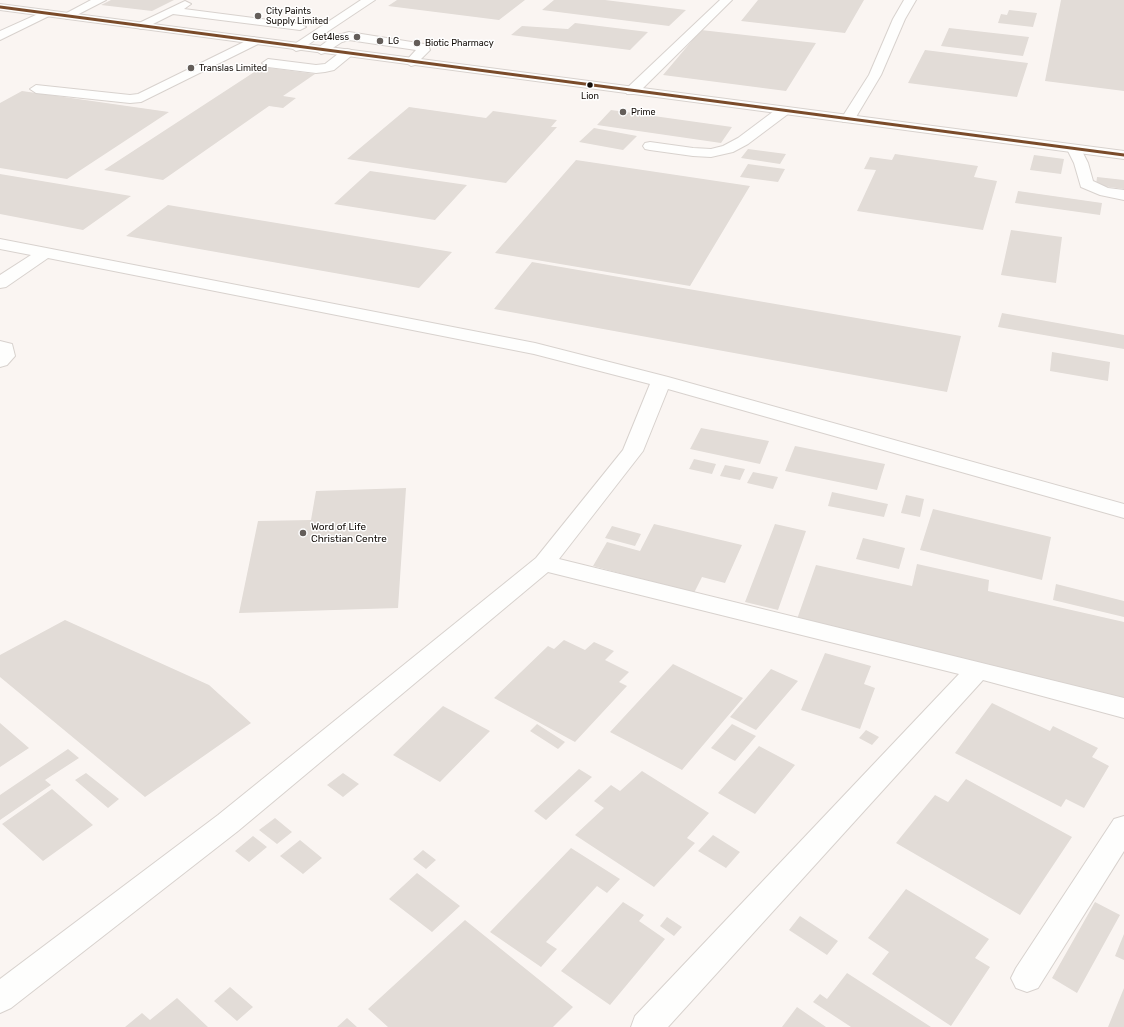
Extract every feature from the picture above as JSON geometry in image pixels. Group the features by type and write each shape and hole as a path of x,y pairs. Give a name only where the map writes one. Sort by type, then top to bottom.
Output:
{"street":[{"path":"67,16 100,0"},
{"path":"141,26 193,0"},
{"path":"296,47 369,0"},
{"path":"632,91 726,0"},
{"path":"848,119 875,75 899,19 910,0"},
{"path":"0,7 1124,155"},
{"path":"172,11 300,27"},
{"path":"0,36 47,13"},
{"path":"321,50 338,39 349,36 424,48 424,50 411,62"},
{"path":"36,89 130,99 141,98 254,41"},
{"path":"268,63 316,69 325,68 330,67 347,53"},
{"path":"650,146 711,153 728,148 743,141 783,111"},
{"path":"1074,149 1081,163 1086,184 1105,192 1124,195"},
{"path":"0,244 535,349 661,382 1124,511"},
{"path":"0,283 46,252"},
{"path":"0,346 5,348 6,356 0,361"},
{"path":"0,998 228,823 544,563 632,451 661,382"},
{"path":"544,563 978,670 1124,708"},
{"path":"647,1027 978,670"},
{"path":"1027,978 1124,827"}],"building":[{"path":"111,0 174,0 152,11 101,5"},
{"path":"397,0 525,0 499,20 388,6"},
{"path":"554,0 605,0 686,10 669,26 542,10"},
{"path":"758,0 864,0 845,33 741,21"},
{"path":"1061,0 1124,0 1124,91 1045,81"},
{"path":"1009,10 1037,13 1033,27 998,23 1001,14 1007,15"},
{"path":"575,23 648,32 630,50 511,35 522,26 568,29"},
{"path":"949,28 1029,37 1023,56 941,46"},
{"path":"701,30 816,43 786,91 663,75"},
{"path":"925,50 1028,63 1017,97 908,83"},
{"path":"262,67 315,74 283,96 296,98 283,108 269,106 163,180 104,170"},
{"path":"22,91 169,112 67,179 0,168 0,103"},
{"path":"409,107 486,118 493,111 557,120 551,127 557,127 506,183 347,159"},
{"path":"611,110 732,127 721,143 597,125"},
{"path":"594,128 637,136 623,150 579,142"},
{"path":"748,149 786,154 780,164 741,158"},
{"path":"895,154 978,166 974,177 997,181 983,230 857,211 876,170 864,169 870,157 892,160"},
{"path":"1034,155 1064,159 1061,174 1030,170"},
{"path":"576,160 750,186 690,286 495,253"},
{"path":"748,164 785,169 778,182 740,177"},
{"path":"370,171 467,185 435,220 334,204"},
{"path":"0,174 131,196 83,230 0,214"},
{"path":"1097,177 1124,180 1124,189 1096,185"},
{"path":"1018,191 1102,203 1100,215 1015,203"},
{"path":"168,205 452,252 419,288 126,236"},
{"path":"1011,230 1062,237 1056,283 1001,275"},
{"path":"532,262 961,336 947,392 494,309"},
{"path":"1002,313 1124,335 1124,349 998,327"},
{"path":"1052,352 1110,362 1108,381 1050,371"},
{"path":"701,428 769,441 760,464 690,449"},
{"path":"795,446 885,464 877,490 785,471"},
{"path":"694,459 716,464 712,474 689,469"},
{"path":"725,465 745,469 740,480 720,476"},
{"path":"753,472 778,477 773,489 747,483"},
{"path":"406,488 398,608 239,613 258,521 311,520 316,491"},
{"path":"832,492 888,504 884,517 828,506"},
{"path":"906,495 924,499 920,517 901,513"},
{"path":"933,509 1051,537 1042,580 920,550"},
{"path":"654,524 742,545 725,583 702,577 694,593 593,566 607,542 640,551"},
{"path":"775,524 806,531 778,610 745,602"},
{"path":"612,526 641,534 635,546 605,538"},
{"path":"863,538 905,548 899,569 856,559"},
{"path":"917,564 989,580 988,591 1124,622 1124,701 796,622 816,565 912,586"},
{"path":"1056,584 1124,601 1124,617 1053,600"},
{"path":"65,620 209,685 251,723 145,797 0,677 0,655"},
{"path":"564,640 585,650 594,642 614,651 605,660 629,672 619,682 627,686 575,742 494,698 548,646 554,649"},
{"path":"825,653 871,666 864,684 875,688 860,729 801,710"},
{"path":"673,664 743,698 682,770 610,732"},
{"path":"771,669 798,681 756,730 730,717"},
{"path":"992,703 1050,731 1053,726 1098,748 1092,757 1109,766 1084,808 1066,799 1061,807 955,753"},
{"path":"443,706 490,731 440,782 393,755"},
{"path":"0,723 29,748 0,767"},
{"path":"537,724 565,742 558,749 530,731"},
{"path":"732,724 756,736 735,761 711,748"},
{"path":"866,730 879,737 872,745 859,738"},
{"path":"759,746 795,765 755,814 718,793"},
{"path":"68,749 79,758 45,780 51,785 0,820 0,795"},
{"path":"579,769 592,777 546,820 534,811"},
{"path":"642,771 709,813 687,838 695,843 654,887 575,835 604,808 594,801 611,785 620,791"},
{"path":"86,773 119,799 108,808 75,780"},
{"path":"343,773 359,784 343,797 327,785"},
{"path":"966,779 1072,837 1020,915 896,843 935,795 948,802"},
{"path":"52,789 93,825 43,861 2,824"},
{"path":"275,818 292,832 277,844 259,830"},
{"path":"713,835 740,852 726,868 698,851"},
{"path":"253,836 267,847 249,862 235,851"},
{"path":"300,840 322,858 303,874 280,856"},
{"path":"571,848 620,879 607,893 597,886 546,942 557,949 541,967 490,932"},
{"path":"423,850 436,860 426,869 413,859"},
{"path":"417,873 460,906 432,932 389,899"},
{"path":"906,889 989,939 975,958 990,967 951,1026 872,974 889,952 868,938"},
{"path":"623,902 644,915 639,921 665,939 610,1005 561,971"},
{"path":"1095,902 1120,915 1077,993 1052,978"},
{"path":"800,916 838,941 827,955 789,930"},
{"path":"667,917 682,927 674,936 660,926"},
{"path":"465,920 573,1007 553,1027 388,1027 368,1009"},
{"path":"1124,934 1124,960 1115,956"},
{"path":"847,973 931,1027 851,1027 813,1002 820,994 827,999"},
{"path":"230,987 253,1007 237,1021 214,1001"},
{"path":"1124,988 1124,1027 1108,1027"},
{"path":"177,998 208,1027 125,1027 142,1013 150,1020"},
{"path":"797,1007 826,1027 782,1027"},
{"path":"347,1018 357,1027 337,1027"}],"transit line":[{"path":"0,7 1124,155"}],"place":[{"name":"City Paints Supply Limited","path":"258,16"},
{"name":"Get4less","path":"357,37"},
{"name":"LG","path":"380,41"},
{"name":"Biotic Pharmacy","path":"417,43"},
{"name":"Translas Limited","path":"191,68"},
{"name":"Lion","path":"590,85"},
{"name":"Prime","path":"623,112"},
{"name":"Word of Life Christian Centre","path":"303,533"}]}
